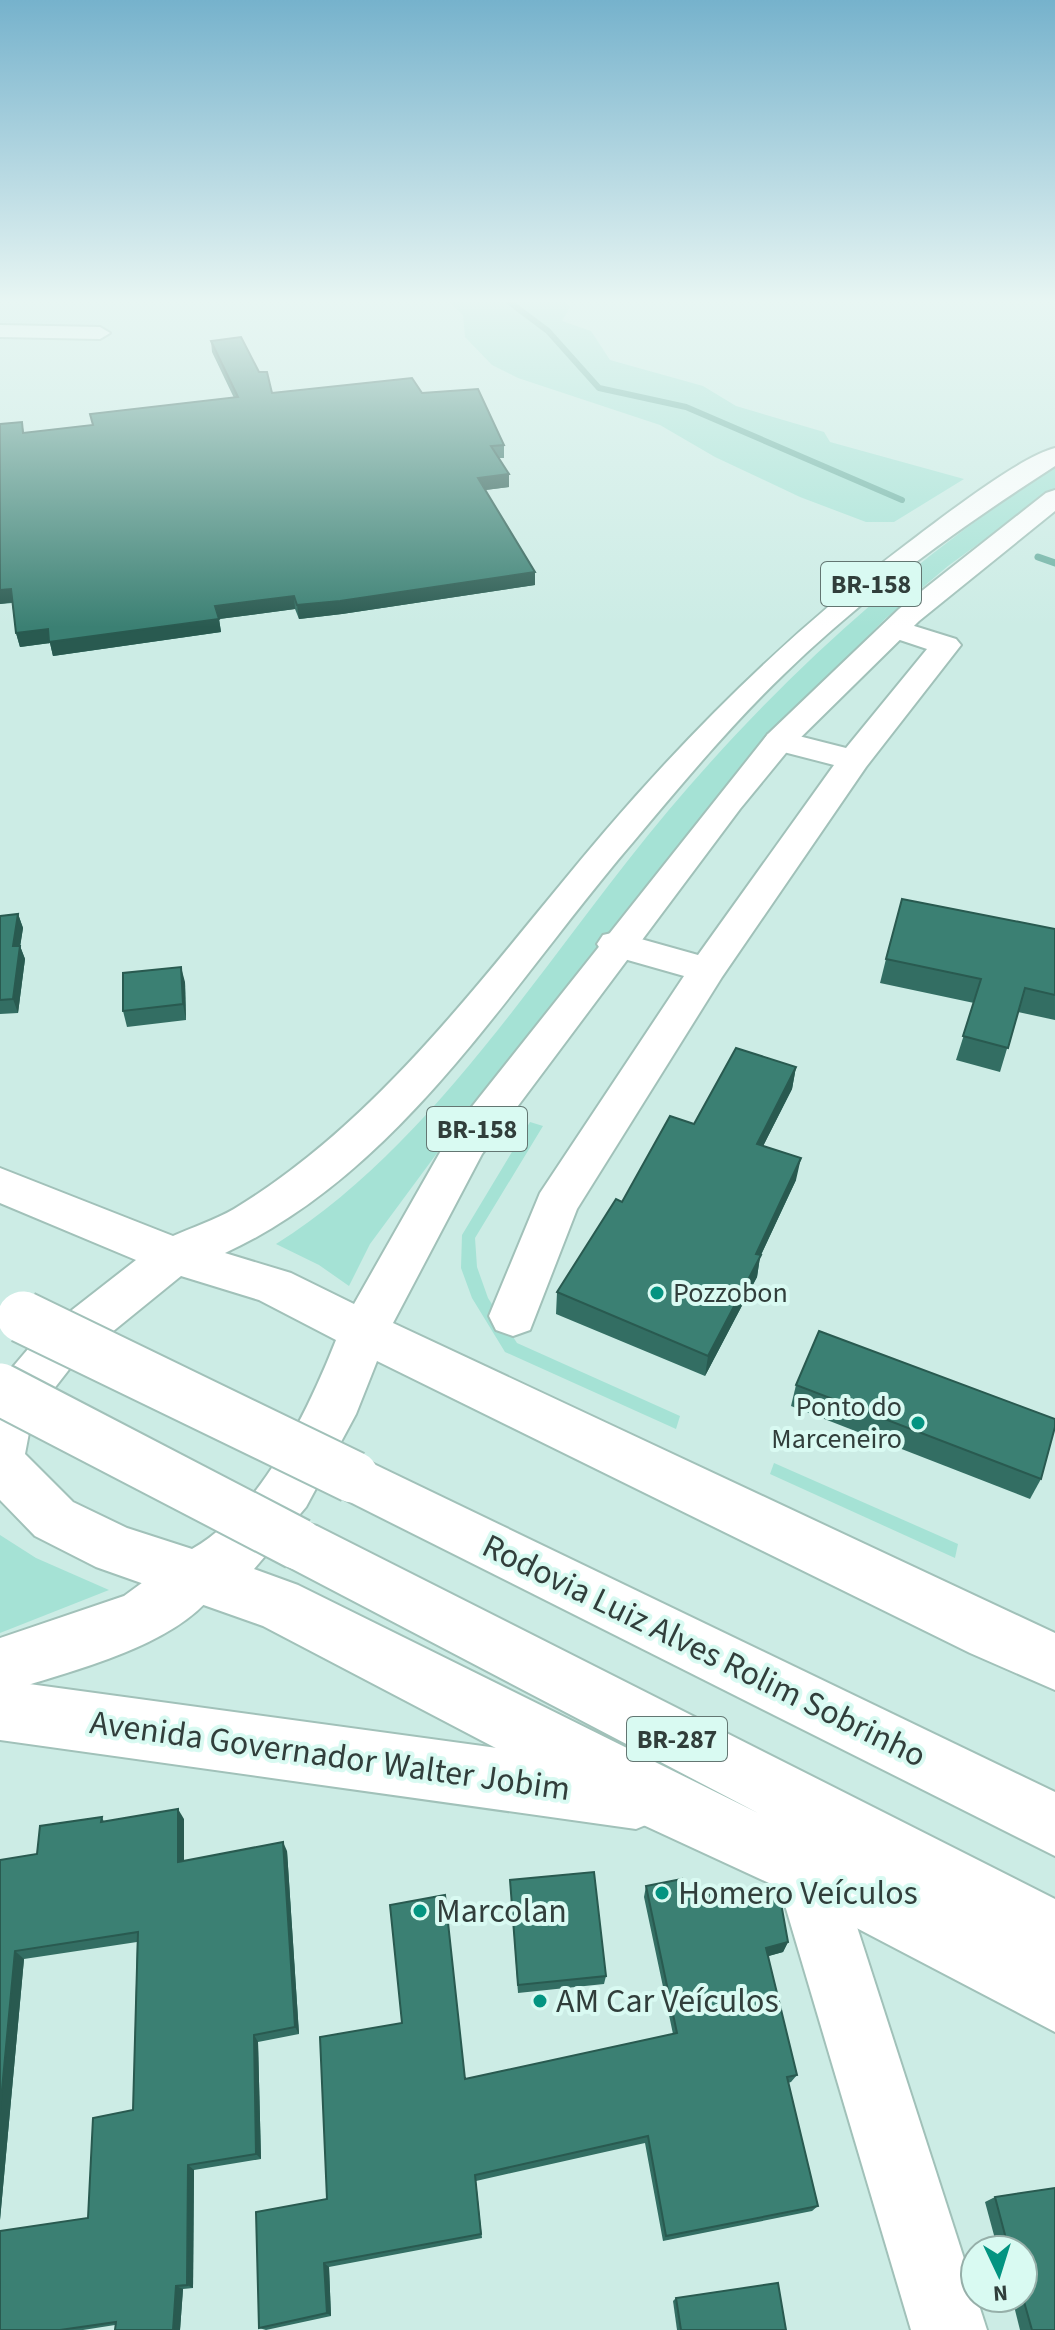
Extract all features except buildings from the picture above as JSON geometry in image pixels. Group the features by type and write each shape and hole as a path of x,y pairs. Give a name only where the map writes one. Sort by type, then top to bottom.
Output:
{"main road":[{"name":"BR-158","path":"174,1256 249,1222 345,1151 418,1078 621,834 772,669 876,580 966,512 1055,455"},
{"name":"BR-158","path":"196,1576 232,1555 287,1490 338,1399 364,1332 466,1144 616,944 779,741 895,629 1055,498"},
{"path":"513,1316 556,1205 707,970 854,760 946,645 895,629"},
{"path":"779,741 854,760"},
{"path":"616,944 707,970"},
{"path":"0,1185 174,1256 274,1286 990,1634 1055,1662"},
{"path":"0,1452 8,1409 57,1349 174,1256"},
{"name":"Rodovia Luiz Alves Rolim Sobrinho","path":"12,1311 1055,1825"},
{"name":"BR-287","path":"0,1389 1055,1934"},
{"path":"0,1464 54,1519 115,1549 196,1576"},
{"path":"0,1666 141,1618 196,1576"},
{"name":"BR-287","path":"196,1576 278,1604 661,1801 806,1868 1055,1998"},
{"name":"Avenida Governador Walter Jobim","path":"0,1710 661,1801"},
{"path":"806,1868 949,2330"}],"green space":[{"path":"614,410 749,410 824,432 830,442 964,479 894,522 866,522 800,497 715,457 660,425"},
{"path":"1055,466 1055,488 948,566 885,619 825,680 697,822 460,1122 370,1244 349,1286 319,1265 276,1244 334,1203 388,1154 438,1101 487,1044 668,811 801,668 948,542"},
{"path":"530,1122 543,1126 475,1238 477,1267 488,1298 517,1343 680,1416 676,1429 505,1352 472,1298 461,1268 462,1235"},
{"path":"774,1463 958,1544 955,1558 770,1474"},
{"path":"0,1535 36,1558 109,1590 0,1633"}],"waterway":[{"path":"692,410 902,500"},
{"path":"1038,557 1055,563"}],"place":[{"name":"Pozzobon","path":"657,1293"},
{"name":"Ponto do Marceneiro","path":"918,1423"},
{"name":"Homero Veículos","path":"662,1893"},
{"name":"Marcolan","path":"420,1911"},
{"name":"AM Car Veículos","path":"540,2001"}]}
